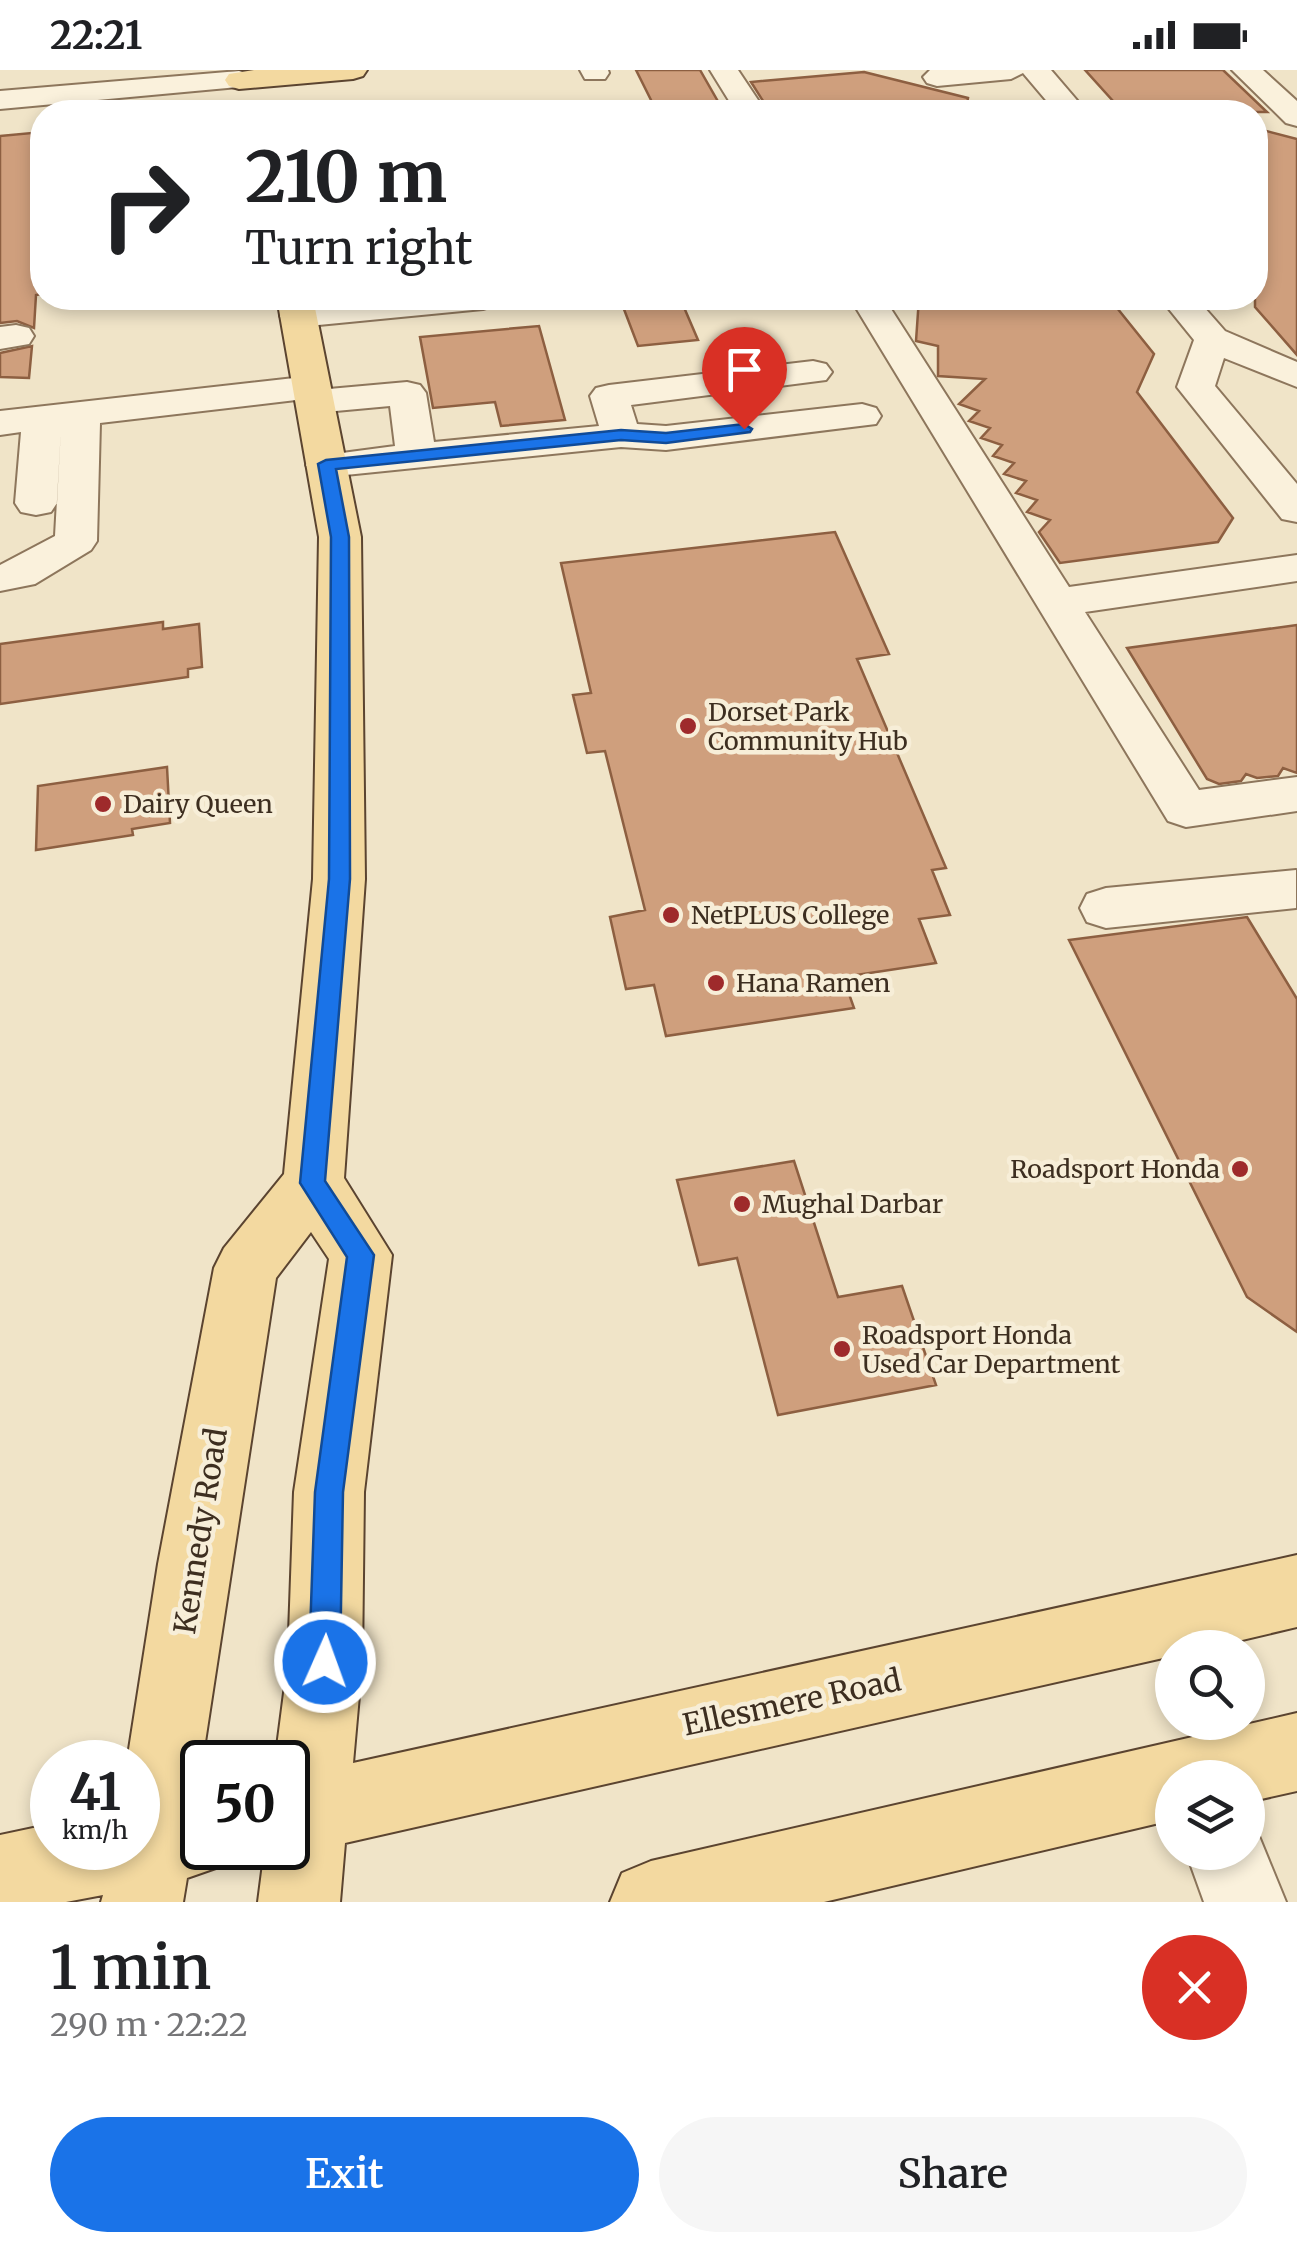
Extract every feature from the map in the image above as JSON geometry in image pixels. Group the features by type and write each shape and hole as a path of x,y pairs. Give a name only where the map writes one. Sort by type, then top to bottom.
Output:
{"main road":[{"path":"241,100 239,75 300,82 353,70"},
{"path":"298,310 340,537 340,879 313,1183 361,1255 329,1492 325,1662 310,1753"},
{"name":"Kennedy Road","path":"166,1861 194,1564 246,1268 313,1183"},
{"name":"Ellesmere Road","path":"310,1812 1297,1591"},
{"path":"1263,1760 1297,1752"},
{"path":"651,1902 746,1891 1155,1786"},
{"path":"0,1875 166,1861"},
{"path":"300,1870 300,1902"}],"street":[{"path":"724,70 743,100"},
{"path":"934,73 1011,70"},
{"path":"1035,70 1061,100"},
{"path":"1246,70 1297,117"},
{"path":"934,73 956,100"},
{"path":"0,100 239,75"},
{"path":"875,310 1186,810 1297,794"},
{"path":"1188,310 1212,339 1297,376"},
{"path":"1212,339 1196,387 1297,510"},
{"path":"621,435 609,396 812,372"},
{"path":"0,423 313,394 407,393 416,456"},
{"path":"476,410 482,449"},
{"path":"326,464 621,435 666,438 862,416"},
{"path":"36,503 61,417"},
{"path":"0,578 20,575 76,540 61,417"},
{"path":"1059,602 1297,568"},
{"path":"1106,908 1296,889"},
{"path":"1233,1870 1246,1902"}],"building":[{"path":"636,70 700,70 717,100 651,100"},
{"path":"1085,70 1223,70 1254,100 1112,100"},
{"path":"864,72 968,98 762,100 751,82"},
{"path":"1268,131 1297,139 1297,355 1258,310 1268,310"},
{"path":"30,133 30,310 35,310 34,328 17,321 0,323 0,136"},
{"path":"624,310 685,310 698,340 638,346"},
{"path":"918,310 1119,310 1154,354 1137,392 1233,518 1218,542 1060,563 1039,532 1050,520 1027,512 1037,500 1016,493 1026,481 1004,474 1014,463 993,456 1002,445 981,438 990,428 969,421 979,411 959,404 985,379 938,376 938,346 916,341"},
{"path":"539,326 565,420 501,426 495,402 433,408 420,337"},
{"path":"32,346 29,378 0,377 0,353"},
{"path":"835,532 889,654 857,659 946,868 932,870 950,915 919,919 936,963 843,977 854,1008 666,1036 654,985 626,989 610,917 645,910 605,751 587,753 573,695 591,693 561,563"},
{"path":"163,622 163,629 199,624 202,667 188,669 188,677 0,704 0,644"},
{"path":"1297,625 1297,773 1283,768 1278,776 1257,778 1246,774 1241,781 1219,784 1207,779 1127,648"},
{"name":"Dairy Queen","path":"167,767 170,823 132,829 133,835 36,850 38,786"},
{"name":"Roadsport Honda","path":"1247,917 1297,999 1297,1332 1247,1297 1069,940"},
{"path":"794,1161 838,1297 902,1286 936,1385 778,1415 737,1258 699,1265 677,1180"}],"place":[{"name":"Dorset Park Community Hub","path":"688,726"},
{"name":"Dairy Queen","path":"103,804"},
{"name":"NetPLUS College","path":"671,915"},
{"name":"Hana Ramen","path":"716,983"},
{"name":"Roadsport Honda","path":"1240,1169"},
{"name":"Mughal Darbar","path":"742,1204"},
{"name":"Roadsport Honda Used Car Department","path":"842,1349"}],"route":[{"path":"325,1662 329,1492 361,1255 313,1183 340,879 340,537 326,464 621,435 666,438 744,429"}]}
